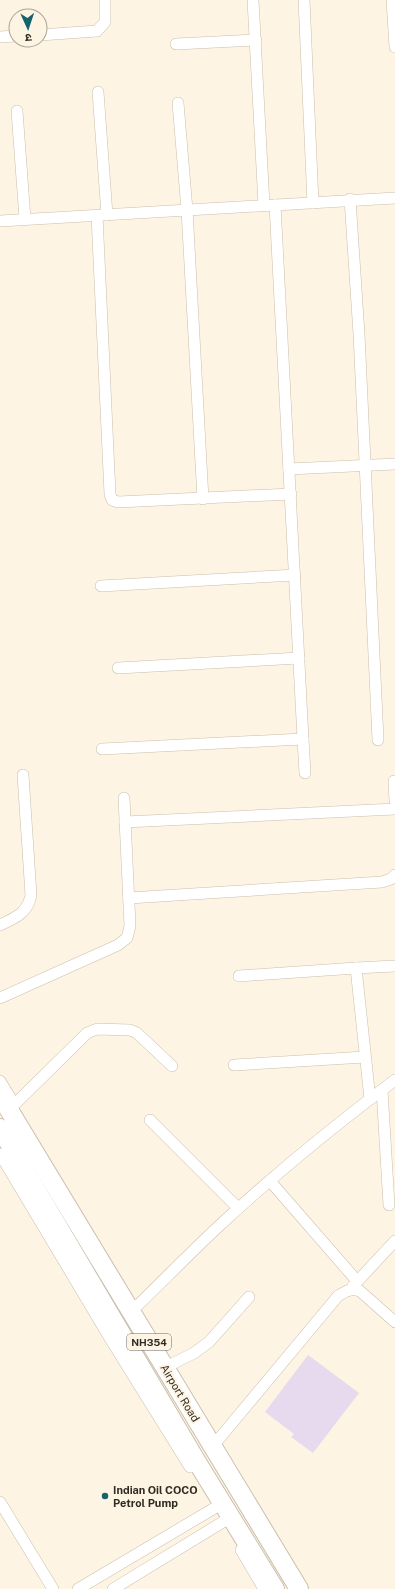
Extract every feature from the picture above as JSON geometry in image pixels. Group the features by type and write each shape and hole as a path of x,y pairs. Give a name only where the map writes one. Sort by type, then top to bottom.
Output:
{"highway":[{"name":"Airport Road","path":"7,1100 215,1443 298,1589"},
{"name":"Airport Road","path":"0,1128 194,1465 223,1512 275,1589"},
{"path":"194,1465 215,1443"}],"street":[{"path":"48,34 97,31 105,22 105,0"},
{"path":"253,0 270,205 291,494 305,773"},
{"path":"304,0 313,203"},
{"path":"392,0 395,47"},
{"path":"176,44 256,40"},
{"path":"98,92 111,497 114,502 118,502 291,494"},
{"path":"178,103 187,210 203,499"},
{"path":"17,112 25,219"},
{"path":"0,220 313,203 350,199 395,198"},
{"path":"350,199 378,740"},
{"path":"289,469 395,464"},
{"path":"101,586 295,575"},
{"path":"118,668 299,658"},
{"path":"102,749 303,739"},
{"path":"0,925 15,919 24,912 31,895 23,775"},
{"path":"394,781 395,801"},
{"path":"0,998 123,942 130,932 124,798"},
{"path":"125,822 395,809"},
{"path":"129,898 382,882 391,879 395,875"},
{"path":"239,976 395,966"},
{"path":"356,968 370,1099"},
{"path":"7,1100 92,1030 130,1030 137,1033 172,1066"},
{"path":"234,1065 365,1057"},
{"path":"136,1307 193,1250 238,1208 395,1080"},
{"path":"0,1081 7,1100 172,1364 215,1443 307,1589"},
{"path":"382,1090 389,1205"},
{"path":"150,1120 238,1208"},
{"path":"0,1154 111,1340 194,1465"},
{"path":"270,1181 357,1281"},
{"path":"349,1290 395,1241"},
{"path":"215,1443 338,1296 349,1290 355,1289 360,1291 395,1322"},
{"path":"172,1364 194,1353 209,1342 249,1297"},
{"path":"0,1502 53,1589"},
{"path":"78,1589 223,1512"},
{"path":"113,1589 223,1512"},
{"path":"223,1512 264,1589"}],"building":[{"path":"308,1355 359,1393 313,1453 291,1437 294,1434 265,1412"}],"place":[{"name":"Indian Oil COCO Petrol Pump","path":"105,1496"}]}
